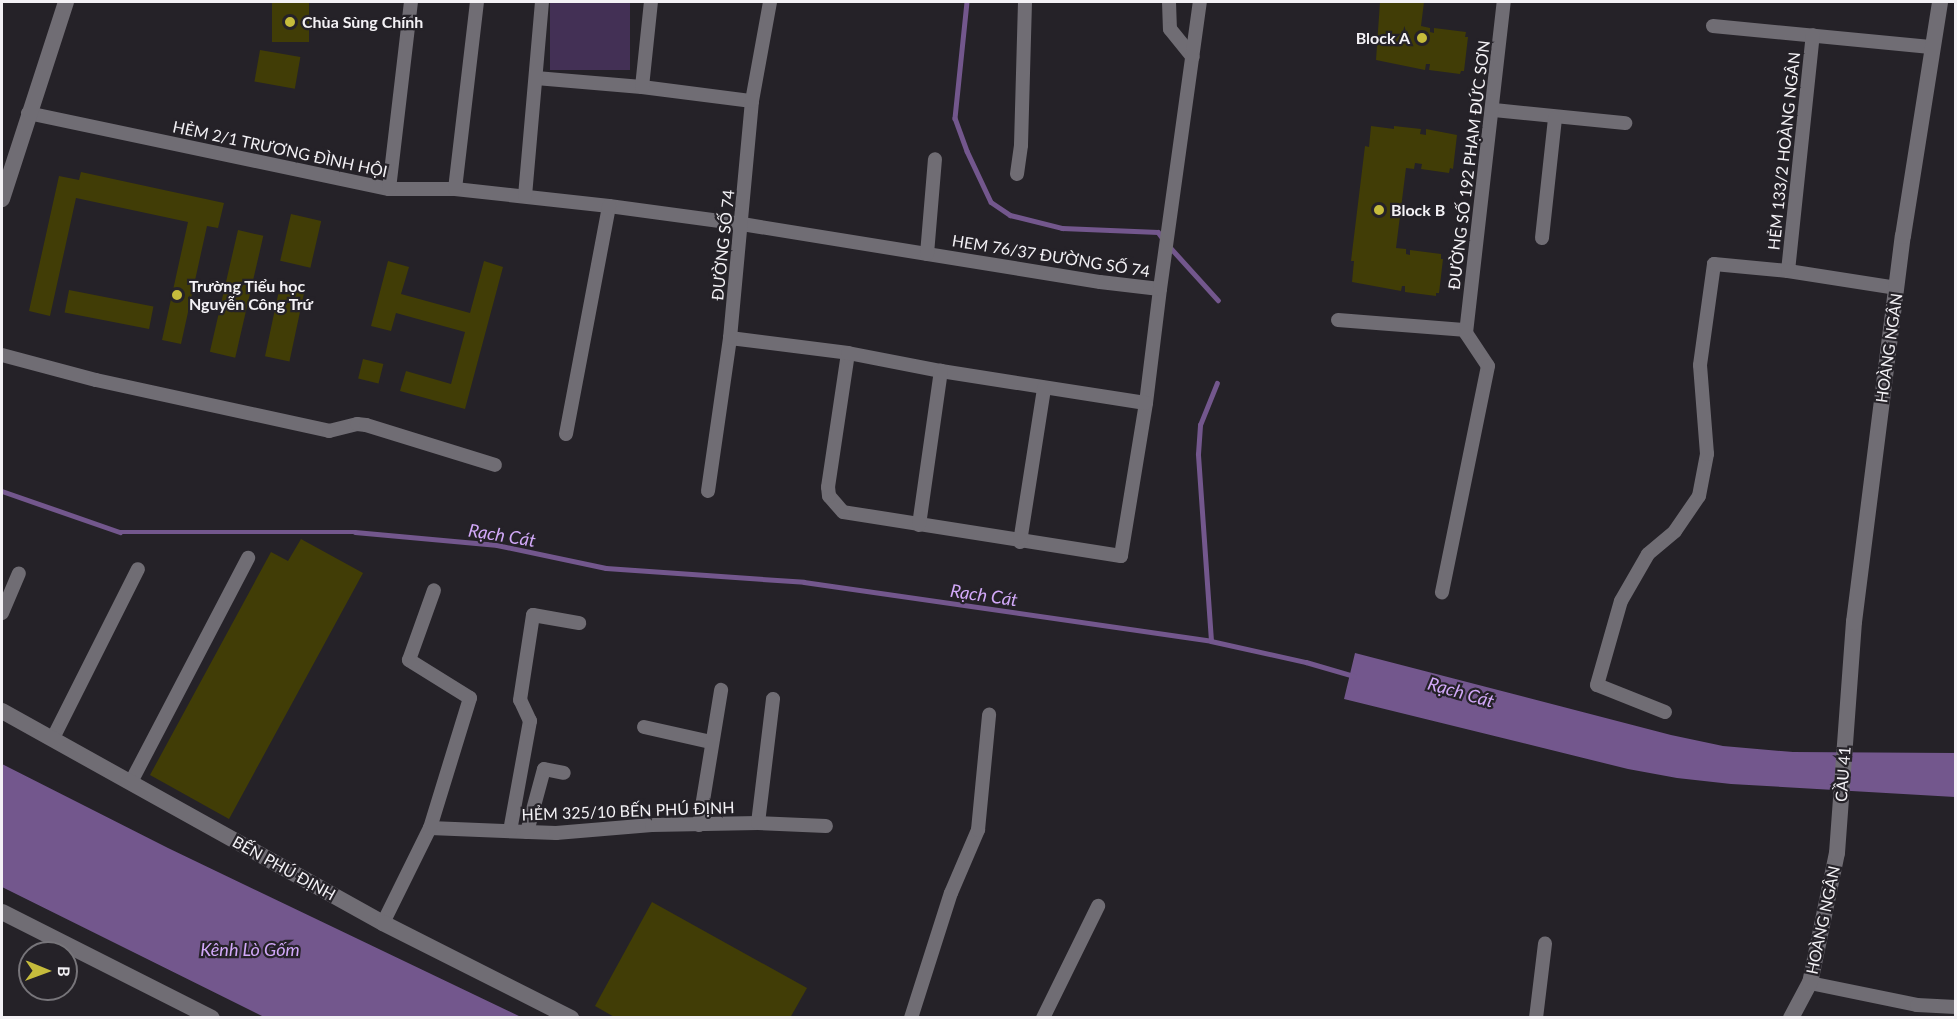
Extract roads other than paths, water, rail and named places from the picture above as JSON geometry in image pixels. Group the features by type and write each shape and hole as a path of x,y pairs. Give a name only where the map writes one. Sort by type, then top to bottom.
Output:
{"street":[{"path":"2,199 28,113 66,2"},
{"path":"388,189 411,2"},
{"path":"455,189 477,2"},
{"path":"525,196 543,2"},
{"path":"642,87 651,2"},
{"name":"ĐƯỜNG SỐ 74","path":"708,491 742,224 752,101 770,2"},
{"path":"1017,174 1022,145 1026,2"},
{"path":"1169,2 1170,29 1192,57"},
{"path":"1160,289 1200,2"},
{"name":"ĐƯỜNG SỐ 192 PHẠM ĐỨC SƠN","path":"1466,333 1494,110 1504,2"},
{"name":"HOÀNG NGÂN","path":"1848,696 1854,622 1898,288 1940,2"},
{"path":"1713,26 1933,47"},
{"name":"HẺM 133/2 HOÀNG NGÂN","path":"1788,271 1813,35"},
{"path":"536,78 642,87 752,101"},
{"path":"1494,110 1555,118 1625,123"},
{"name":"HẺM 2/1 TRƯƠNG ĐÌNH HỘI","path":"28,113 388,189 455,189 742,224"},
{"path":"1542,238 1555,118"},
{"path":"927,254 935,159"},
{"path":"566,434 609,207"},
{"name":"HEM 76/37 ĐƯỜNG SỐ 74","path":"742,224 1100,282 1160,289 1146,402 1121,556 1020,542"},
{"path":"1665,712 1597,685 1600,665 1621,601 1648,554 1675,531 1699,496 1707,454 1700,365 1714,264 1788,271 1898,288"},
{"path":"1338,320 1464,330 1488,366 1442,592"},
{"path":"729,338 848,353 1044,388 1146,402"},
{"path":"848,353 828,487 829,496 843,512 1020,542 1044,388"},
{"path":"2,355 96,380 329,431 357,424 366,426 495,465"},
{"path":"919,525 941,371"},
{"path":"131,782 248,558"},
{"path":"53,738 138,569"},
{"path":"2,613 19,573"},
{"path":"382,923 430,828 470,698 410,660 434,590"},
{"path":"510,831 530,721 520,700 533,615 579,623"},
{"path":"699,825 721,690"},
{"name":"CẦU 41","path":"1837,853 1848,696"},
{"path":"758,824 773,699"},
{"name":"BẾN PHÚ ĐỊNH","path":"3,714 53,738 382,923 571,1017"},
{"path":"911,1017 951,893 978,830 989,715"},
{"path":"644,727 711,742"},
{"path":"527,832 544,769 564,773"},
{"name":"HẺM 325/10 BẾN PHÚ ĐỊNH","path":"430,828 556,833 699,825 826,826"},
{"name":"HOÀNG NGÂN","path":"1791,1017 1810,983 1837,853"},
{"path":"1043,1017 1098,906"},
{"path":"2,912 212,1017"},
{"path":"1536,1017 1545,944"},
{"path":"1810,983 1917,1005 1956,1007"}],"water":[{"path":"1355,653 1671,735 1723,746 1793,752 1955,753 1955,797 1731,784 1677,778 1628,769 1344,699"},
{"name":"Kênh Lò Gốm","path":"2,764 168,848 521,1017 264,1017 2,887"}],"waterway":[{"path":"967,2 955,118 967,151 991,202 1010,215 1062,228 1158,232 1163,239"},
{"path":"1169,246 1218,300"},
{"path":"1211,641 1198,454 1200,425 1217,383"},
{"name":"Rạch Cát","path":"2,491 120,532 355,532 497,545 606,568 804,582 1211,641 1306,662 1354,676"}],"place":[{"name":"Chùa Sùng Chính","path":"290,22"},
{"name":"Block A","path":"1422,38"},
{"name":"Block B","path":"1379,210"},
{"name":"Trường Tiểu học Nguyễn Công Trứ","path":"177,295"}]}
